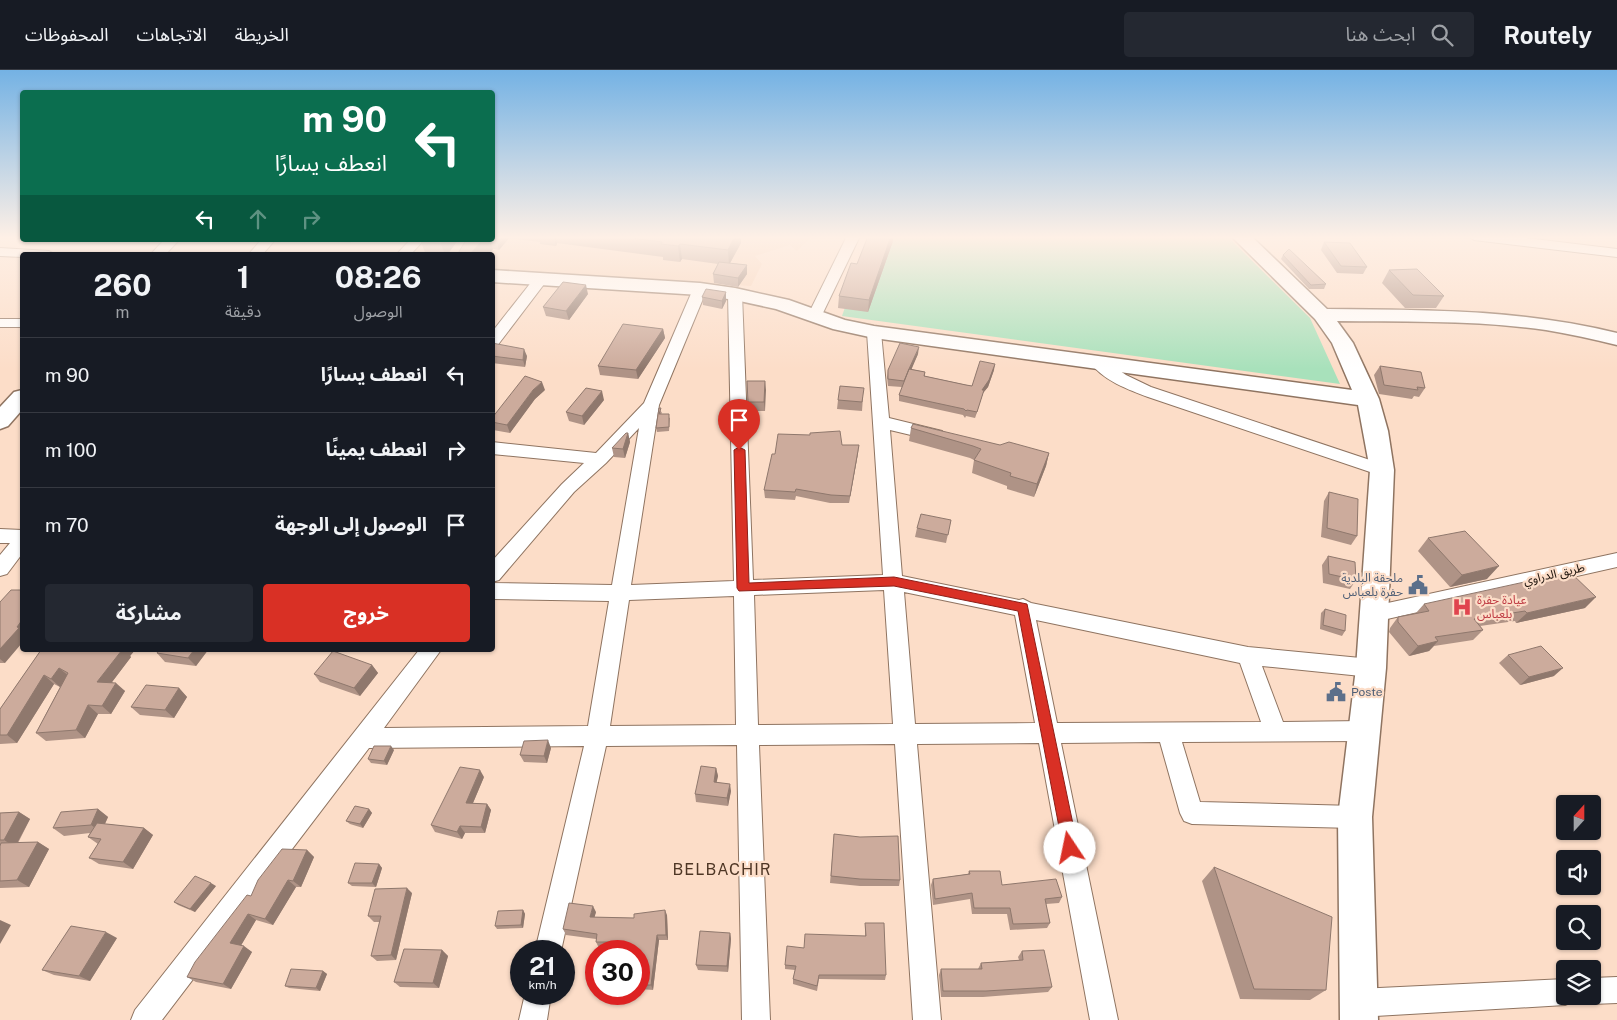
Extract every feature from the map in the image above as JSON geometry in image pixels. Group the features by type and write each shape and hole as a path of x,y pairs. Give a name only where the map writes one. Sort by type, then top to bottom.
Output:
{"street":[{"path":"495,339 540,280"},
{"path":"562,280 700,289 735,294 782,304 814,317 874,332 1368,399"},
{"path":"814,317 832,280"},
{"path":"1286,280 1322,315 1342,343 1368,399 1376,431 1382,470 1371,668 1355,817 1358,1012 1556,993"},
{"path":"551,940 597,737 651,405 700,289"},
{"path":"735,294 756,1020"},
{"path":"1322,315 1508,320 1588,330 1617,339"},
{"path":"0,323 20,323"},
{"path":"874,332 927,1020"},
{"path":"1098,362 1111,375 1163,398 1382,470"},
{"path":"496,566 568,488 600,459 651,405"},
{"path":"881,422 953,439"},
{"path":"495,448 600,459"},
{"path":"0,536 20,537"},
{"path":"0,569 20,544"},
{"name":"طريق الدراوي","path":"1374,614 1617,560"},
{"path":"495,591 620,593 894,582 1023,607 1248,656 1371,668"},
{"path":"1023,607 1104,1020"},
{"path":"145,1020 430,652"},
{"path":"1248,656 1276,732"},
{"path":"362,738 1364,731"},
{"path":"1168,733 1192,814 1355,817"},
{"path":"1601,991 1617,990"},
{"path":"532,1020 535,1005"}],"shaded area":[{"path":"654,280 754,280 751,286"}],"green space":[{"path":"854,280 1272,280 1310,318 1340,384 842,316"}],"building":[{"path":"845,280 876,280 869,300 839,296"},
{"path":"1307,280 1322,280 1326,284 1311,285"},
{"path":"1399,280 1428,280 1444,296 1413,295"},
{"path":"563,282 586,285 566,311 543,307"},
{"path":"706,289 726,292 722,301 702,297"},
{"path":"623,324 663,329 636,370 598,366"},
{"path":"900,343 919,347 904,381 888,379 888,370"},
{"path":"495,344 524,349 523,360 495,356"},
{"path":"980,361 995,364 989,380 982,390 984,390 977,412 899,395 909,369 925,372 924,376 972,386"},
{"path":"1380,366 1421,372 1425,388 1417,387 1418,390 1384,385"},
{"path":"525,376 542,382 533,390 507,425 495,423 495,414"},
{"path":"747,381 765,381 764,402 748,402"},
{"path":"840,386 864,388 862,402 838,400"},
{"path":"586,388 602,391 582,416 566,412"},
{"path":"659,408 661,408 659,414 669,414 669,427 656,428"},
{"path":"913,424 1000,445 1009,442 1049,453 1037,484 1010,476 1011,473 974,460 981,449 911,428"},
{"path":"840,431 842,445 859,445 850,496 796,489 795,492 764,490 772,454 775,454 778,434 810,435 810,433"},
{"path":"628,433 623,449 612,448"},
{"path":"1329,492 1358,499 1357,536 1327,528"},
{"path":"921,514 951,520 948,535 917,528"},
{"path":"1465,531 1499,566 1462,575 1428,538"},
{"path":"1328,556 1355,562 1356,580 1329,574"},
{"path":"1570,572 1596,597 1527,613 1525,611 1474,619 1483,630 1435,637 1438,641 1418,646 1398,622 1398,617 1429,611 1424,604"},
{"path":"11,590 20,590 20,623 17,627 19,628 0,649 0,602"},
{"path":"1325,609 1346,615 1345,631 1323,625"},
{"path":"1541,646 1563,668 1529,677 1508,655"},
{"path":"40,652 120,652 97,682 116,683 102,706 88,705 76,730 36,733 68,673 59,668 51,679 44,675 7,735 0,735 0,709"},
{"path":"158,652 192,652 188,658"},
{"path":"332,652 372,665 354,688 314,674"},
{"path":"146,685 179,688 165,710 131,707"},
{"path":"548,740 544,756 520,755 524,741"},
{"path":"374,746 391,746 384,761 368,759"},
{"path":"701,766 716,768 714,782 730,784 727,798 695,794"},
{"path":"460,767 480,770 466,803 487,804 481,827 460,826 457,832 431,825"},
{"path":"355,806 369,809 360,824 346,821"},
{"path":"98,809 91,825 53,828 61,812"},
{"path":"19,812 4,840 0,840 0,813"},
{"path":"97,823 144,828 123,862 89,858 101,839 88,837"},
{"path":"834,834 860,837 898,836 900,880 831,876"},
{"path":"38,842 17,880 0,881 1,843"},
{"path":"282,849 307,850 293,881 288,880 265,919 248,914 230,943 244,946 223,984 187,977 195,962 247,895 251,896 258,880"},
{"path":"355,863 379,864 372,883 348,883"},
{"path":"1214,867 1332,917 1326,990 1254,989"},
{"path":"969,871 1000,871 1002,885 1056,879 1062,897 1045,899 1050,923 1013,924 1010,908 974,908 972,893 935,899 933,879 970,874"},
{"path":"195,876 211,883 190,909 174,902"},
{"path":"407,888 391,955 371,956 381,916 368,916 375,889"},
{"path":"569,903 593,906 590,917 634,918 634,914 665,910 666,935 657,935 651,985 650,940 596,940 597,934 563,929"},
{"path":"523,910 521,925 495,926 498,911"},
{"path":"865,923 884,923 886,975 819,975 817,986 793,979 796,966 785,965 787,946 804,948 805,934 866,936"},
{"path":"71,926 106,932 79,976 42,970"},
{"path":"700,931 730,933 727,966 696,965"},
{"path":"404,949 442,950 433,983 394,982"},
{"path":"1044,950 1052,987 986,991 943,991 941,969 982,969 981,963 1023,960 1022,951"},
{"path":"291,969 323,971 316,988 285,986"}],"place":[{"name":"ملحقة البلدية حفرة بلعباس","path":"1418,585"},
{"name":"عيادة حفرة بلعباس","path":"1462,607"},
{"name":"Poste","path":"1336,692"}],"district":[{"name":"BELBACHIR","path":"722,869"}],"route":[{"path":"739,450 743,588 894,582 1023,607 1070,848"}]}
